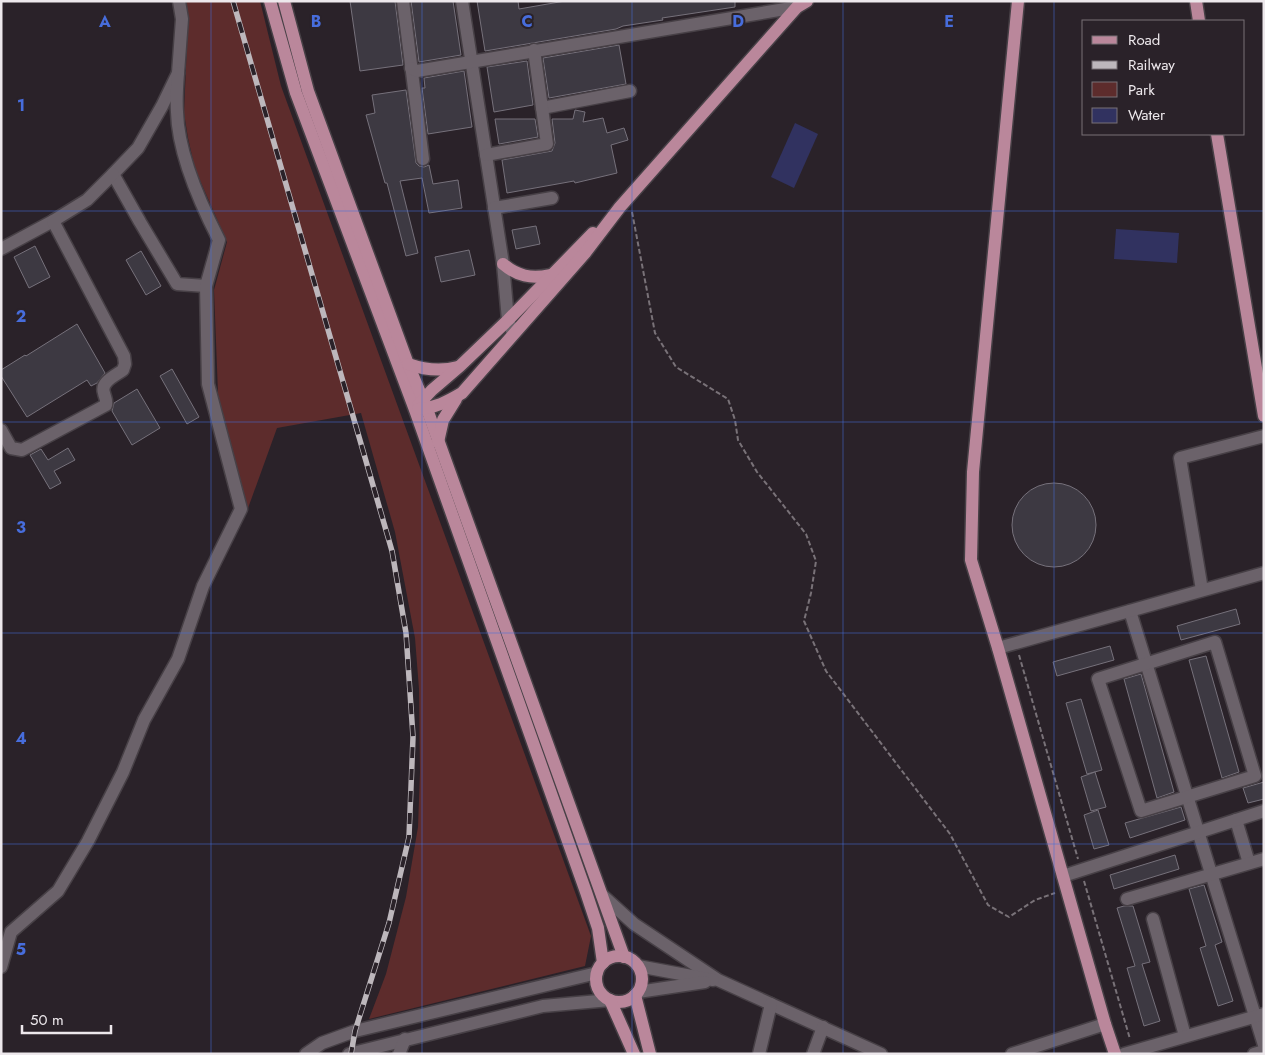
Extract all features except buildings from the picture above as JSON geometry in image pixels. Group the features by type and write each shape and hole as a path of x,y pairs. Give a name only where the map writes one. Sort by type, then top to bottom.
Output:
{"main road":[{"path":"270,1 296,93 421,406 438,442 624,957"},
{"path":"284,1 308,91 408,364 598,928 600,968 597,983 599,990 610,1000 634,1054"},
{"path":"1018,1 973,472 971,560 1115,1054"},
{"path":"1196,1 1199,20"},
{"path":"421,406 620,207 800,3"},
{"path":"1217,135 1264,416"},
{"path":"438,442 443,420 451,406 585,253 620,207"},
{"path":"503,264 517,274 533,278 550,275"},
{"path":"408,364 428,370 460,366"},
{"path":"421,406 446,403 462,393"},
{"path":"600,968 614,956 624,957 633,961 638,966 642,979 637,993 650,1054"},
{"path":"610,1000 622,1002 637,993"}],"street":[{"path":"1,967 11,932 58,891 88,841 123,772 144,720 178,659 203,586 241,509 208,384 206,286 219,240 205,213 186,162 177,114 182,19 179,1"},
{"path":"403,1 423,159"},
{"path":"462,1 503,264 508,320 513,333"},
{"path":"411,68 417,71 800,3"},
{"path":"486,154 547,144 534,50"},
{"path":"1,249 87,200 138,148 178,73"},
{"path":"542,108 630,91"},
{"path":"113,174 178,284 206,286"},
{"path":"494,208 552,198"},
{"path":"1,430 11,448 22,450 106,406 102,390 103,386 124,370 124,356 52,221"},
{"path":"1202,590 1180,458 1264,436"},
{"path":"998,648 1264,573"},
{"path":"1130,611 1211,874 1259,1015 1264,1045"},
{"path":"1215,642 1255,776 1187,797 1141,811 1098,679 1215,642"},
{"path":"1065,882 1081,870 1264,811"},
{"path":"1236,820 1249,863"},
{"path":"1127,898 1264,859"},
{"path":"602,895 634,924 718,980 877,1053"},
{"path":"1153,919 1185,1036"},
{"path":"638,966 718,980"},
{"path":"306,1054 322,1044 355,1032 600,968"},
{"path":"637,993 718,980"},
{"path":"349,1054 543,1006 610,1000"},
{"path":"759,1054 771,1004"},
{"path":"1129,1052 1259,1015"},
{"path":"1012,1054 1105,1024"},
{"path":"813,1054 823,1027"},
{"path":"399,1054 404,1039"},
{"path":"1254,1054 1264,1051"}],"path":[{"path":"629,197 655,333 676,367 728,399 735,420 738,440 757,472 806,534 816,561 804,621 826,671 950,834 988,905 1009,918 1065,882"},
{"path":"1015,643 1081,870 1129,1052"}],"green space":[{"path":"185,1 260,1 281,86 591,936 585,966 369,1019 386,974 406,897 418,827 420,772 419,689 415,638 395,532 361,413 277,428 247,511 219,419 214,290 227,242 195,169 188,138 184,113 188,20"}],"water":[{"path":"795,123 818,134 794,188 771,177"},
{"path":"1116,229 1179,233 1177,263 1114,259"}],"railway":[{"path":"233,1 392,551 406,633 413,737 409,837 389,923 355,1031 351,1054"}]}
